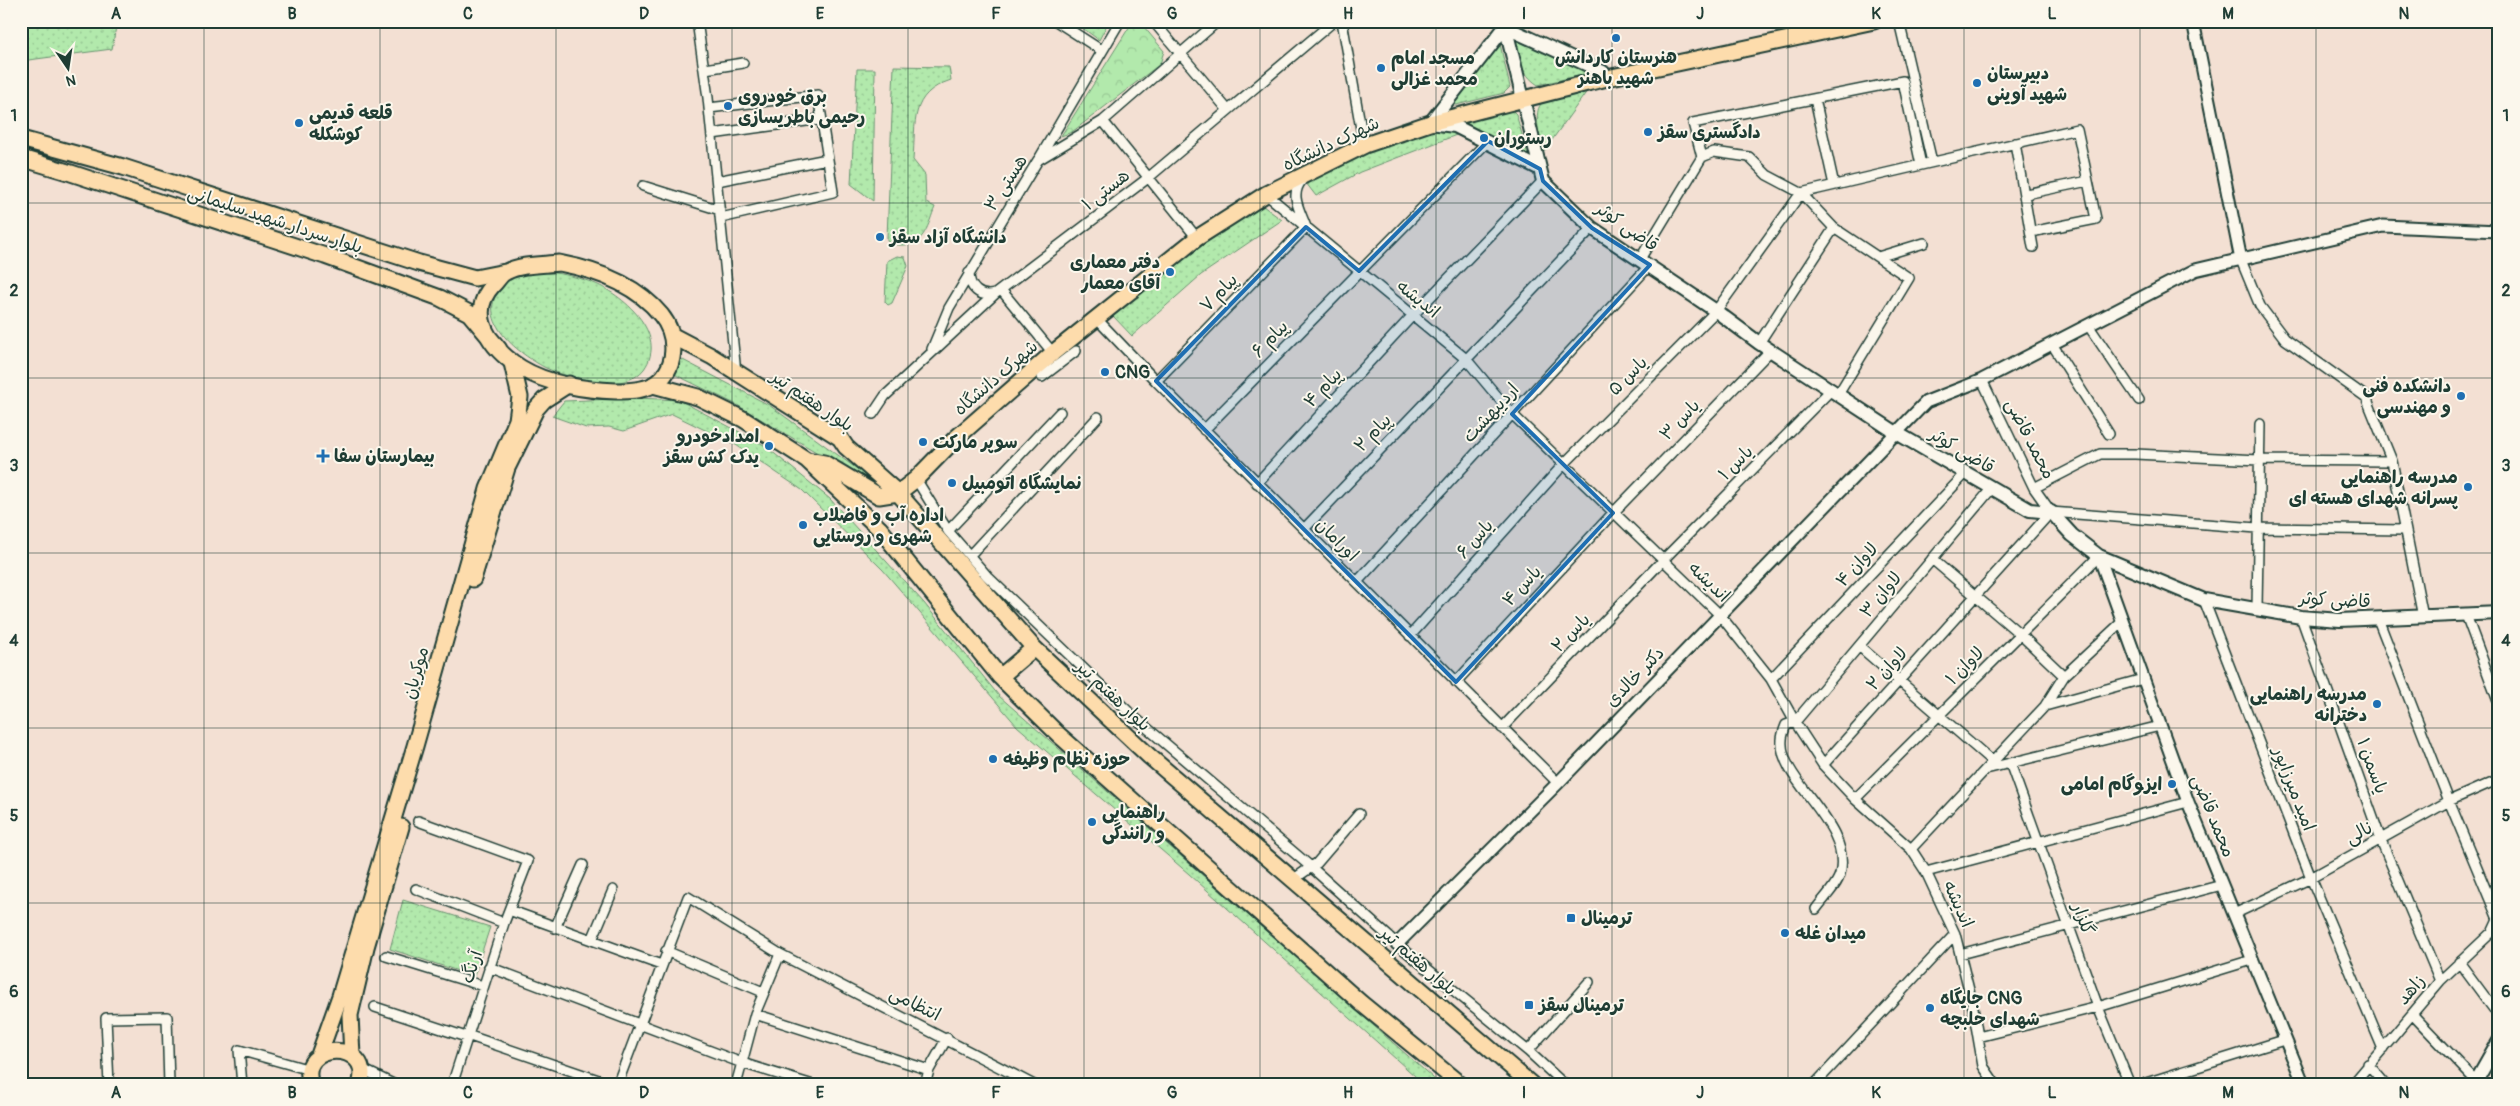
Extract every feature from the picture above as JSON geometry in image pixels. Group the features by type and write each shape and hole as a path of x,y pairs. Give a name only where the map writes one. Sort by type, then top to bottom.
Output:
{"main road":[{"path":"1505,24 1605,75 1835,21"},
{"name":"شهرک دانشگاه","path":"898,493 920,475 955,439 1051,350 1096,318 1194,235 1363,142 1433,119 1605,75 1874,21"},
{"path":"1505,24 1542,175"},
{"path":"1433,119 1505,24"},
{"name":"قاضی کوثر","path":"1433,119 1455,126 1488,141 1542,175 1592,228 1645,262 1759,343 1895,432 2030,510 2051,512 2072,535 2099,556 2204,600 2302,617 2378,619 2499,614"},
{"name":"بلوار سردار شهید سلیمانی","path":"21,139 123,167 419,263 475,278 505,272"},
{"path":"878,474 894,478 904,476 1051,350 1194,235 1255,192 1363,142"},
{"name":"بلوار سردار شهید سلیمانی","path":"21,158 325,256 440,298 468,314 498,349"},
{"path":"653,385 665,372 672,360 673,336 662,315 640,294 611,278 587,268 558,263 529,266 505,272 483,295 480,315 484,330 498,349 512,362 544,379 599,391 632,391 653,385 698,397 743,419 807,460 880,529 1000,677 1059,735 1360,1003 1461,1085"},
{"name":"بلوار هفتم تیر","path":"673,336 694,346 840,438 846,447 898,493 1034,648 1149,756 1532,1085"},
{"name":"موکریان","path":"310,1080 340,996 488,488 519,413 520,397 512,362"},
{"path":"360,1085 350,1014 366,947 507,468 536,408 544,400 569,384"},
{"path":"807,460 824,463 878,496 898,493"},
{"path":"1000,677 1034,648"},
{"path":"2475,1083 2499,1041"},
{"path":"320,1055 336,1050 356,1062"},
{"path":"2496,1085 2499,1080"}],"street":[{"path":"697,21 705,70 736,373"},
{"path":"1056,21 1102,50"},
{"path":"1038,160 1120,21"},
{"path":"1152,21 1227,109"},
{"name":"هستی ۳","path":"931,352 949,308 1038,160 1103,121 1218,21"},
{"name":"هستی ۱","path":"873,414 884,396 999,293 1148,178 1227,109 1334,21"},
{"path":"1342,21 1363,142"},
{"path":"1899,21 1932,162"},
{"path":"2193,21 2241,260 2260,306 2285,339 2366,397 2392,461 2404,530 2423,617"},
{"path":"705,70 743,63"},
{"path":"1921,165 1903,81 1693,123 1702,157 1714,152 1749,157 1767,175 1801,193 1834,228 1878,257 1924,243"},
{"path":"643,186 720,214 833,192 818,95 709,108"},
{"path":"1815,99 1834,185"},
{"path":"712,134 821,119"},
{"path":"1103,121 1194,235"},
{"path":"1801,193 2077,128 2096,219 2031,232"},
{"name":"پیام ۶","path":"1204,430 1488,141"},
{"path":"2015,142 2026,194 2033,247"},
{"name":"اردیبهشت","path":"1357,582 1512,414 1645,262 1702,157"},
{"path":"717,182 827,159"},
{"path":"1306,175 1296,188 1294,196 1306,226"},
{"name":"پیام ۴","path":"1257,483 1542,175"},
{"path":"2026,194 2088,181"},
{"name":"یاس ۵","path":"1563,465 1716,311 1801,193"},
{"name":"اندیشه","path":"1266,194 1466,359 1512,414 1720,615 1771,679 1795,722 1823,765 1854,800 1911,848 1926,872 1955,934 1983,1066 1996,1085"},
{"name":"پیام ۷","path":"1156,381 1306,226"},
{"name":"دکتر خالدی","path":"1397,944 1558,784 1895,432 1926,402 1982,380 2195,270 2383,226 2499,231"},
{"name":"پیام ۲","path":"1304,529 1592,228"},
{"path":"1759,343 1834,228"},
{"name":"یاس ۱","path":"1663,560 1835,391 1909,278 1878,257"},
{"path":"970,273 971,285 977,292 986,295 999,293 1051,350"},
{"name":"اورامان","path":"1096,318 1204,430 1558,784"},
{"path":"2088,324 2139,400"},
{"path":"2052,344 2109,434"},
{"name":"یاس ۳","path":"1613,513 1771,350"},
{"path":"1042,377 1076,351"},
{"name":"محمد قاضی","path":"1982,380 2034,488 2051,512"},
{"path":"948,530 1060,412"},
{"path":"970,555 1098,417"},
{"path":"2257,609 2260,424"},
{"path":"2034,488 2100,454 2259,460 2392,461"},
{"name":"یاس ۶","path":"1410,636 1563,465"},
{"name":"لاوان ۴","path":"1771,679 1966,473"},
{"path":"920,475 948,530 987,576 1133,716 1311,867 1397,944 1528,1051 1565,1085"},
{"name":"لاوان ۳","path":"1816,909 1840,876 1842,857 1837,838 1786,761 1781,741 1786,725 1795,722 1992,488"},
{"path":"2051,512 2257,528 2404,530"},
{"name":"لاوان ۲","path":"1823,765 2051,512"},
{"name":"یاس ۴","path":"1456,682 1613,513"},
{"name":"محمد قاضی","path":"2099,556 2188,802 2304,1085"},
{"name":"لاوان ۱","path":"1854,800 2099,556"},
{"path":"1932,559 2020,634 2064,676"},
{"name":"یاس ۲","path":"1502,728 1663,560"},
{"name":"امید میرزاپور","path":"2204,600 2311,878 2383,1049"},
{"path":"2466,615 2499,704"},
{"name":"یاسمن ۱","path":"2302,617 2381,840 2440,981"},
{"path":"2378,619 2449,801 2498,919"},
{"path":"1911,848 2045,706 2064,676 2122,622"},
{"path":"1859,646 1992,762"},
{"path":"2045,706 2143,679"},
{"path":"1986,770 2160,726"},
{"name":"گلزار","path":"2010,763 2098,1007 2130,1085"},
{"name":"نالی","path":"2234,914 2311,878 2449,801 2499,778"},
{"path":"1926,872 2004,850 2039,844 2188,802"},
{"path":"1294,879 1311,867 1359,814"},
{"name":"آرنگ","path":"418,821 528,861 489,967 452,1085"},
{"path":"555,928 583,865"},
{"path":"1960,954 2222,885"},
{"path":"416,889 504,923"},
{"path":"592,940 613,890"},
{"name":"انتظامی","path":"666,951 688,897 780,954 947,1038 1032,1084"},
{"path":"509,910 555,928 661,964"},
{"name":"زاهد","path":"2352,1085 2440,981 2492,932 2498,919"},
{"path":"1814,1085 1955,934"},
{"path":"376,1007 615,1085 666,951 763,992"},
{"path":"736,1085 755,1014 780,954"},
{"path":"386,956 483,986"},
{"path":"1978,1036 2098,1007 2252,960"},
{"path":"2459,962 2499,1016"},
{"path":"489,967 790,1081 813,1085"},
{"path":"1528,1051 1589,982"},
{"path":"755,1014 930,1070"},
{"path":"2412,1014 2475,1083"},
{"path":"110,1085 106,1018 166,1017 169,1085"},
{"path":"928,1084 930,1070 947,1038"},
{"path":"2144,1084 2284,1040"},
{"path":"242,1085 238,1050 310,1080"},
{"path":"356,1062 394,1085"},
{"path":"2368,1064 2386,1085"}],"highlighted area":[{"path":"1488,141 1540,169 1543,181 1592,228 1650,265 1512,414 1613,513 1456,682 1156,381 1306,227 1359,271"}],"green space":[{"path":"21,21 117,21 112,49 21,61"},
{"path":"1073,21 1109,21 1099,40"},
{"path":"1133,21 1139,21 1164,51 1160,64 1072,132 1061,136"},
{"path":"1515,38 1591,73 1538,85 1524,70 1519,58"},
{"path":"1499,40 1510,87 1504,93 1456,105 1449,104"},
{"path":"894,66 949,67 951,80 937,86 928,93 921,101 917,111 913,160 925,175 926,203 935,207 928,226 921,237 910,244 903,245 887,241"},
{"path":"857,69 875,69 873,201 851,184"},
{"path":"1590,87 1542,154 1537,121 1541,104 1557,95"},
{"path":"1511,109 1516,114 1528,155 1461,121"},
{"path":"1436,126 1459,134 1360,172 1316,196 1306,183 1365,153"},
{"path":"1263,206 1282,220 1201,275 1132,336 1113,316 1186,258"},
{"path":"897,256 905,257 908,266 892,303 888,305 885,302 887,261"},
{"path":"539,272 565,275 591,282 616,296 628,306 647,329 651,342 650,356 644,369 636,376 625,381 603,382 580,379 544,367 514,346 498,327 493,316 493,305 498,291 510,279"},
{"path":"681,359 769,405 871,479 865,481 737,405 672,373"},
{"path":"639,398 679,400 764,445 830,499 924,603 999,696 1441,1085 1425,1085 1189,874 1017,726 883,570 802,490 736,445 672,414 624,431 609,427 586,428 552,416 564,401"},
{"path":"403,900 490,927 474,976 390,949"}],"place":[{"name":"هنرستان کاردانش شهید باهنر","path":"1616,38"},
{"name":"مسجد امام محمد غزالی","path":"1381,68"},
{"name":"دبیرستان شهید آوینی","path":"1977,83"},
{"name":"برق خودروی رحیمی باطریسازی","path":"728,106"},
{"name":"قلعه قدیمی کوشکله","path":"299,123"},
{"name":"دادگستری سقز","path":"1648,132"},
{"name":"رستوران","path":"1484,138"},
{"name":"دانشگاه آزاد سقز","path":"880,237"},
{"name":"دفتر معماری آقای معمار","path":"1170,272"},
{"name":"CNG","path":"1105,372"},
{"name":"دانشکده فنی و مهندسی","path":"2461,396"},
{"name":"سوپر مارکت","path":"923,442"},
{"name":"امدادخودرو یدک کش سقز","path":"769,446"},
{"name":"بیمارستان سفا","path":"323,456"},
{"name":"نمایشگاه اتومبیل","path":"952,483"},
{"name":"مدرسه راهنمایی پسرانه شهدای هسته ای","path":"2468,487"},
{"name":"اداره آب و فاضلاب شهری و روستایی","path":"803,525"},
{"name":"مدرسه راهنمایی دخترانه","path":"2377,704"},
{"name":"حوزه نظام وظیفه","path":"993,759"},
{"name":"ایزوگام امامی","path":"2172,784"},
{"name":"راهنمایی و رانندگی","path":"1092,822"},
{"name":"ترمینال","path":"1571,918"},
{"name":"میدان غله","path":"1785,933"},
{"name":"ترمینال سقز","path":"1529,1005"},
{"name":"جایگاه CNG شهدای حلبچه","path":"1930,1008"}]}
